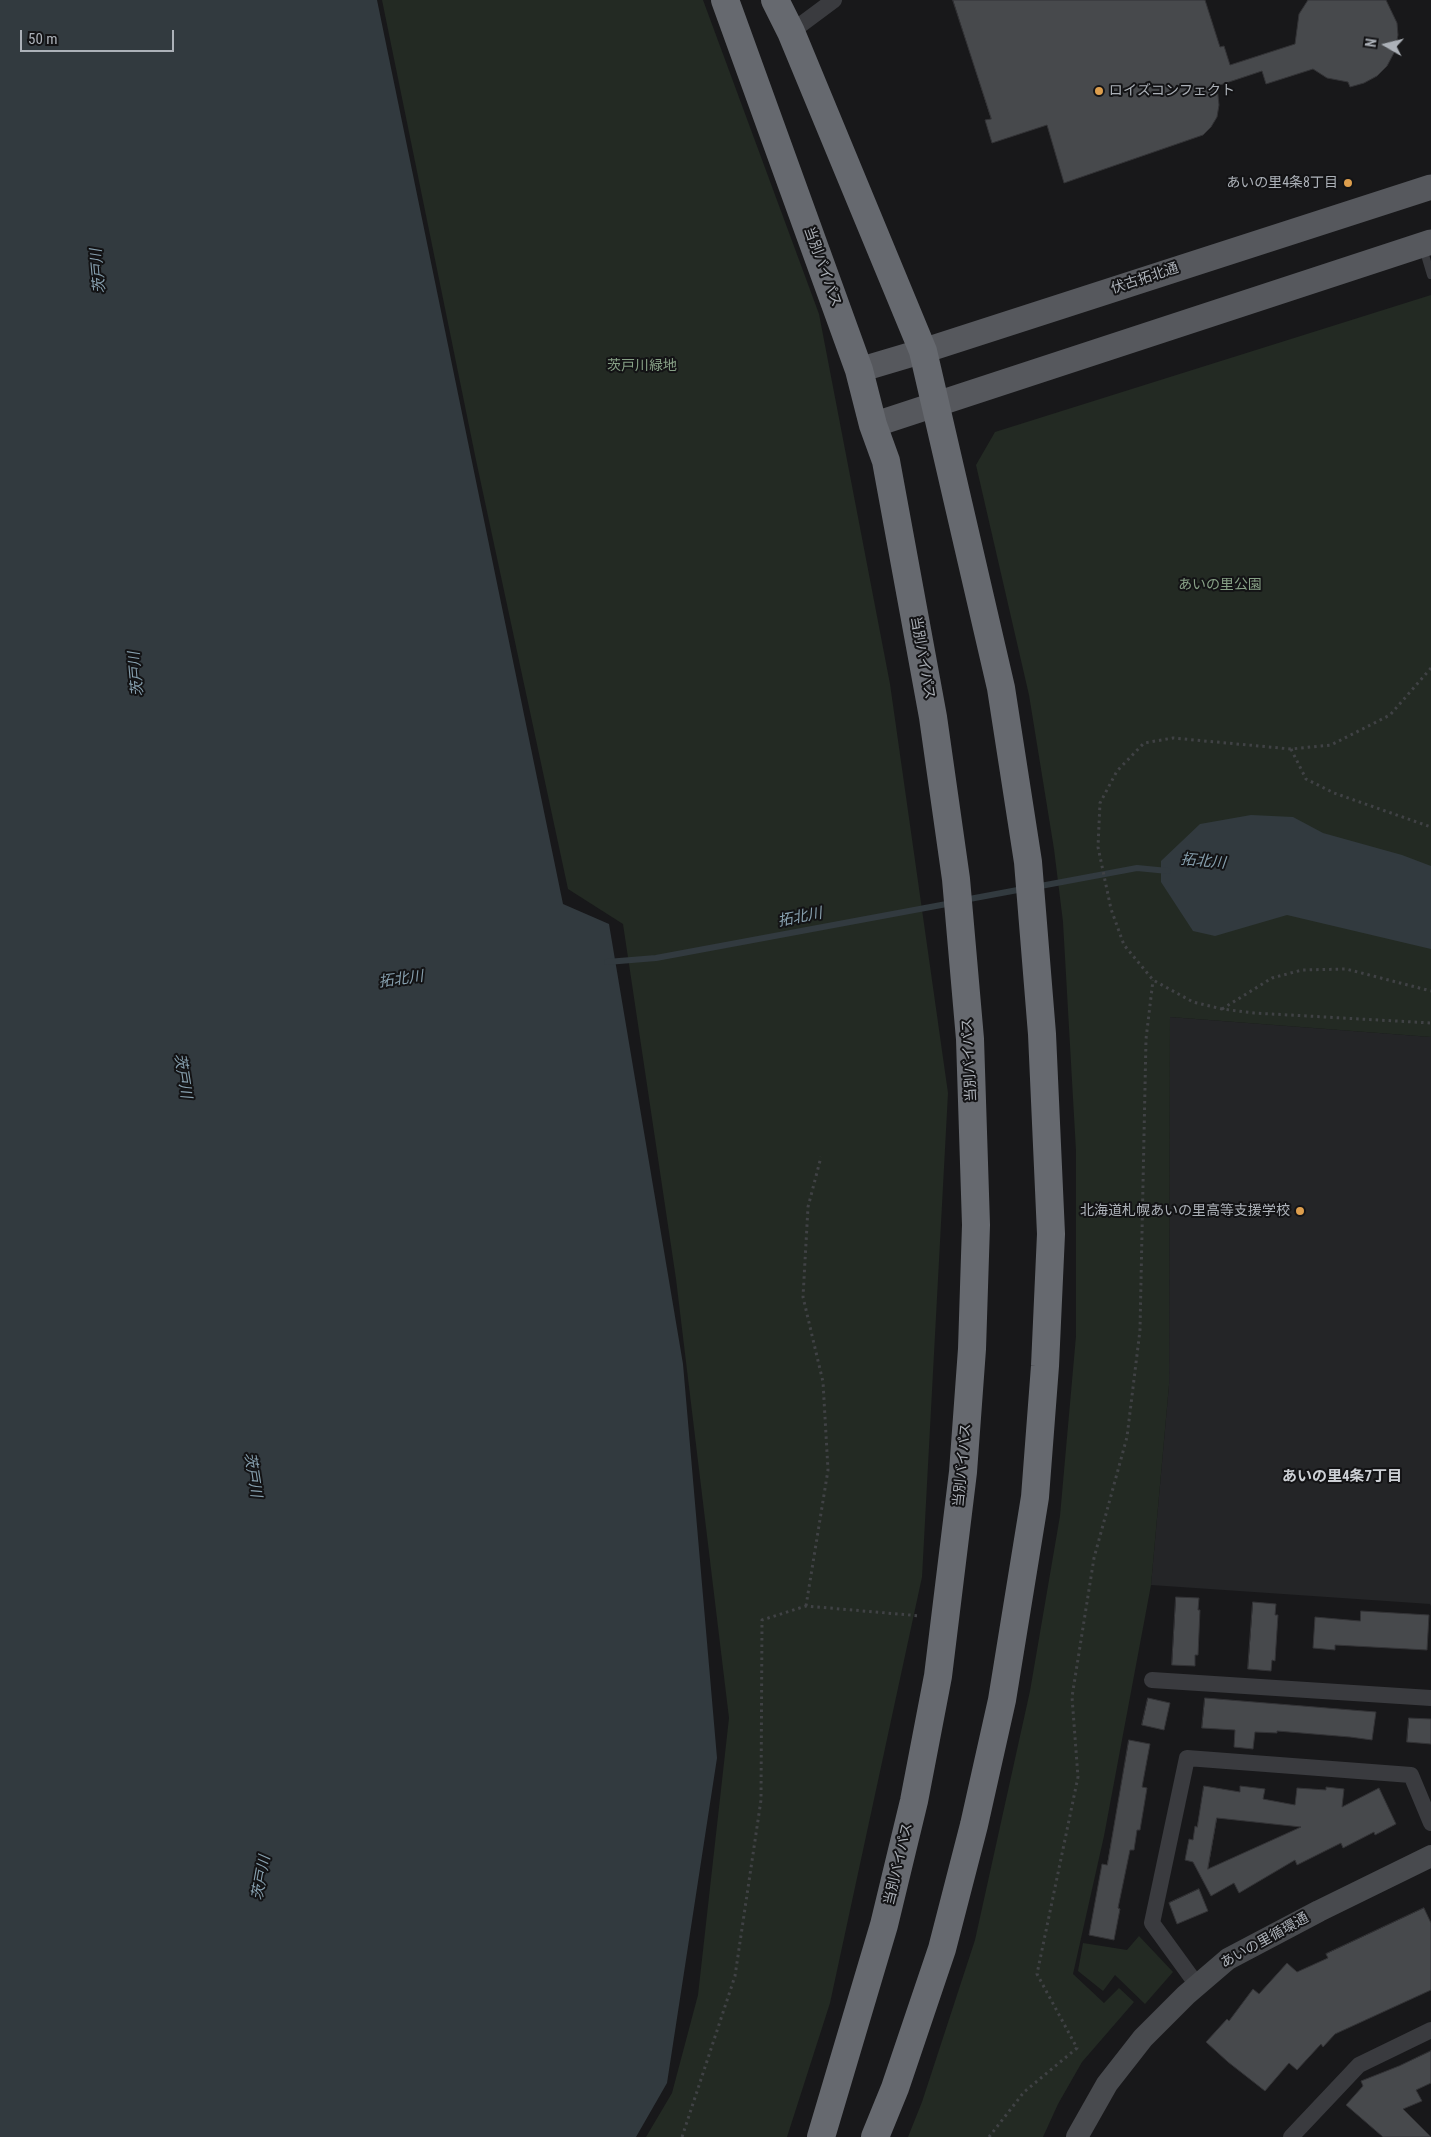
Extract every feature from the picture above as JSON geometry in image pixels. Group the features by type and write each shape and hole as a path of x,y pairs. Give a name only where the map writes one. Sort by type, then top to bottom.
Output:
{"highway":[{"name":"当別バイパス","path":"726,0 859,370 873,425 886,461 933,718 956,888 970,1039 976,1224 972,1348 963,1472 938,1676 914,1801 884,1925 821,2137"},
{"path":"775,0 791,32 923,352 1001,688 1028,874 1042,1034 1051,1234 1045,1366 1035,1497 1002,1700 974,1825 942,1949 895,2088 876,2137"}],"main road":[{"name":"伏古拓北通","path":"859,370 923,352 1431,186"},
{"path":"873,425 1426,244"}],"street":[{"path":"791,32 834,0"},
{"path":"1152,1680 1431,1698"},
{"path":"1198,1985 1152,1923 1187,1758 1411,1775 1431,1823"},
{"name":"あいの里循環通","path":"1077,2137 1106,2084 1143,2038 1228,1959 1319,1911 1431,1856"},
{"path":"1291,2137 1359,2065 1431,2030"}],"lane":[{"path":"1426,244 1431,274"}],"path":[{"path":"1431,668 1390,716 1331,745 1291,749 1172,738 1144,743 1117,771 1100,803 1098,847 1111,909 1124,946 1153,980 1193,1002 1222,1009 1431,1023"},
{"path":"1291,749 1306,780 1334,793 1431,827"},
{"path":"1222,1009 1272,978 1302,970 1346,969 1431,991"},
{"path":"989,2137 1024,2092 1077,2048 1037,1974 1078,1777 1072,1697 1091,1576 1094,1558 1127,1437 1140,1330 1146,1039 1153,980"},
{"path":"806,1606 828,1470 823,1382 803,1297 808,1208 821,1158"},
{"path":"682,2137 735,1976 761,1800 762,1620 806,1606 945,1618"}],"shaded area":[{"name":"北海道札幌あいの里高等支援学校","path":"1170,1017 1431,1037 1431,1606 1430,1604 1151,1585 1169,1385"}],"green space":[{"name":"茨戸川緑地","path":"382,0 703,0 819,314 890,684 948,1093 922,1577 830,2003 787,2137 646,2137 672,2093 698,1995 729,1718 676,1279 623,924 568,889 476,460"},
{"name":"あいの里公園","path":"1431,295 1431,1037 1170,1017 1169,1385 1151,1585 1104,1836 1073,1974 1104,2003 1119,1988 1134,2002 1082,2062 1058,2104 1043,2137 908,2137 922,2102 975,1940 1030,1691 1060,1516 1076,1336 1076,1151 1063,922 1054,849 1029,695 976,465 995,432"},
{"path":"1139,1936 1173,1972 1145,2004 1115,1975 1103,1991 1078,1971 1083,1943 1127,1950"}],"water":[{"name":"茨戸川","path":"0,0 377,0 563,904 609,924 683,1364 717,1758 667,2083 636,2137 0,2137"},
{"path":"1251,815 1293,817 1323,833 1402,855 1431,866 1431,949 1287,915 1215,936 1193,931 1161,882 1161,861 1200,824"}],"building":[{"name":"ロイズコンフェクト","path":"953,0 1205,0 1220,47 1224,46 1230,65 1295,44 1299,14 1308,0 1386,0 1397,23 1398,35 1395,51 1387,66 1377,76 1364,83 1350,87 1348,82 1327,78 1313,69 1266,84 1262,71 1217,86 1219,105 1217,117 1203,135 1064,183 1047,125 992,143 985,120 991,119"},
{"path":"1176,1597 1199,1598 1198,1655 1195,1655 1195,1666 1172,1665"},
{"path":"1253,1602 1276,1604 1275,1615 1278,1615 1275,1661 1272,1660 1271,1671 1248,1669"},
{"path":"1361,1611 1429,1615 1427,1650 1335,1645 1335,1650 1313,1648 1315,1617 1360,1621"},
{"path":"1148,1698 1170,1703 1164,1730 1142,1725"},
{"path":"1205,1698 1376,1712 1372,1740 1277,1731 1277,1733 1255,1732 1253,1749 1234,1747 1235,1730 1202,1728"},
{"path":"1409,1718 1431,1719 1431,1744 1407,1742"},
{"path":"1129,1740 1150,1744 1142,1787 1147,1788 1140,1830 1137,1830 1134,1850 1130,1850 1118,1908 1120,1909 1114,1940 1089,1935 1102,1864 1107,1865"},
{"path":"1204,1786 1240,1792 1240,1786 1265,1789 1263,1799 1295,1805 1297,1788 1326,1790 1326,1787 1344,1789 1342,1807 1379,1788 1396,1824 1375,1835 1374,1832 1343,1848 1341,1843 1297,1865 1295,1860 1239,1893 1234,1883 1211,1896 1193,1862 1185,1860 1189,1839 1193,1840 1195,1826 1197,1827","holes":["1217,1818 1301,1827 1208,1869"]},
{"path":"1199,1889 1208,1911 1177,1924 1169,1903"},
{"path":"1424,1908 1431,1923 1431,1990 1335,2034 1323,2047 1321,2044 1297,2070 1289,2063 1265,2091 1206,2042 1227,2019 1229,2021 1253,1989 1259,1994 1287,1963 1297,1972 1328,1958 1326,1954"},
{"path":"1431,2051 1431,2083 1416,2090 1422,2101 1403,2109 1431,2137 1383,2137 1346,2105 1363,2086 1361,2081"}],"waterway":[{"name":"拓北川","path":"1035,887 1137,868 1168,871"},
{"name":"拓北川","path":"964,900 1023,889"},
{"name":"拓北川","path":"607,962 656,958 952,903"}],"place":[{"name":"ロイズコンフェクト","path":"1099,91"},
{"name":"あいの里4条8丁目","path":"1348,183"},
{"name":"北海道札幌あいの里高等支援学校","path":"1300,1211"}],"district":[{"name":"あいの里4条7丁目","path":"1342,1477"}]}
